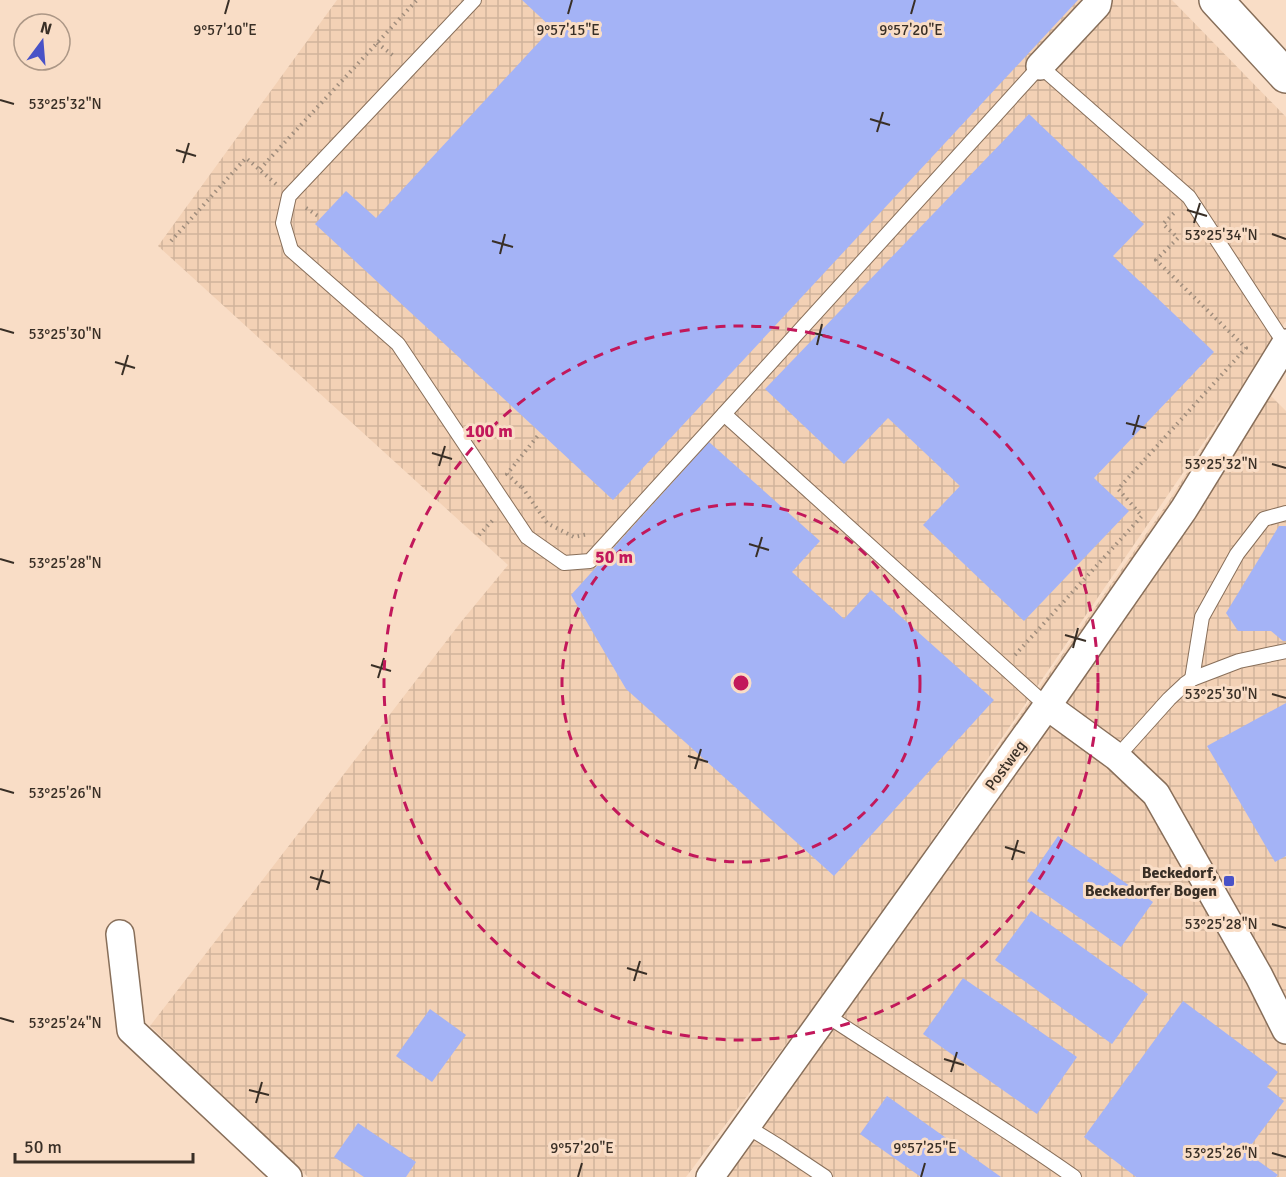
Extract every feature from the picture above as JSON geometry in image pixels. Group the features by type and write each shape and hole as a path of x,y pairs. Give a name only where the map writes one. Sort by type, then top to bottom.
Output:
{"main road":[{"path":"1216,0 1286,76"}],"street":[{"path":"1040,66 1097,5 1098,0"},
{"name":"Postweg","path":"710,1177 1047,706 1184,509 1286,343"},
{"path":"1047,706 1117,757 1156,794 1259,976 1286,1030"},
{"path":"120,934 131,1030 288,1177"}],"lane":[{"path":"474,0 289,196 283,223 291,250 399,344 527,537 564,563 590,561 1040,66 1189,197 1286,343"},
{"path":"724,414 1047,706"},
{"path":"1192,679 1202,617 1232,563 1264,519 1286,513"},
{"path":"1117,757 1168,699 1192,679 1239,661 1286,651"},
{"path":"826,1015 1074,1177"},
{"path":"746,1126 825,1177"}],"path":[{"path":"260,169 417,0"},
{"path":"171,241 246,158 289,196 321,218"},
{"path":"1004,667 1142,516 1118,489 1246,348 1156,260 1178,238 1163,224 1189,197"}],"shaded area":[{"path":"337,0 1172,0 1286,117 1286,321 1250,375 1286,411 1286,1177 699,1177 845,966 686,1177 308,1177 150,1026 461,622 508,565 158,246","holes":["1234,398 1171,498 918,862"]}],"building":[{"path":"522,0 1078,0 613,500 315,224 346,191 376,218 552,28"},
{"path":"1029,114 1144,224 1113,256 1214,352 1094,478 1129,511 1024,621 923,525 960,486 888,418 844,464 765,389"},
{"path":"709,442 820,541 792,572 844,619 871,590 994,700 834,876 626,689 571,595"},
{"path":"1279,526 1286,526 1286,641 1271,631 1238,631 1226,613"},
{"path":"1286,703 1286,856 1275,862 1207,746"},
{"path":"1058,836 1153,902 1121,947 1027,881"},
{"path":"1031,911 1148,994 1112,1044 995,960"},
{"path":"963,978 1077,1057 1037,1114 923,1034"},
{"path":"1183,1001 1278,1072 1267,1087 1284,1101 1246,1152 1278,1175 1276,1177 1136,1177 1084,1137"},
{"path":"430,1009 466,1035 432,1082 396,1056"},
{"path":"887,1096 1001,1177 921,1177 860,1134"},
{"path":"358,1123 416,1162 406,1177 364,1177 334,1157"}],"place":[{"name":"Beckedorf, Beckedorfer Bogen","path":"1229,881"}]}
